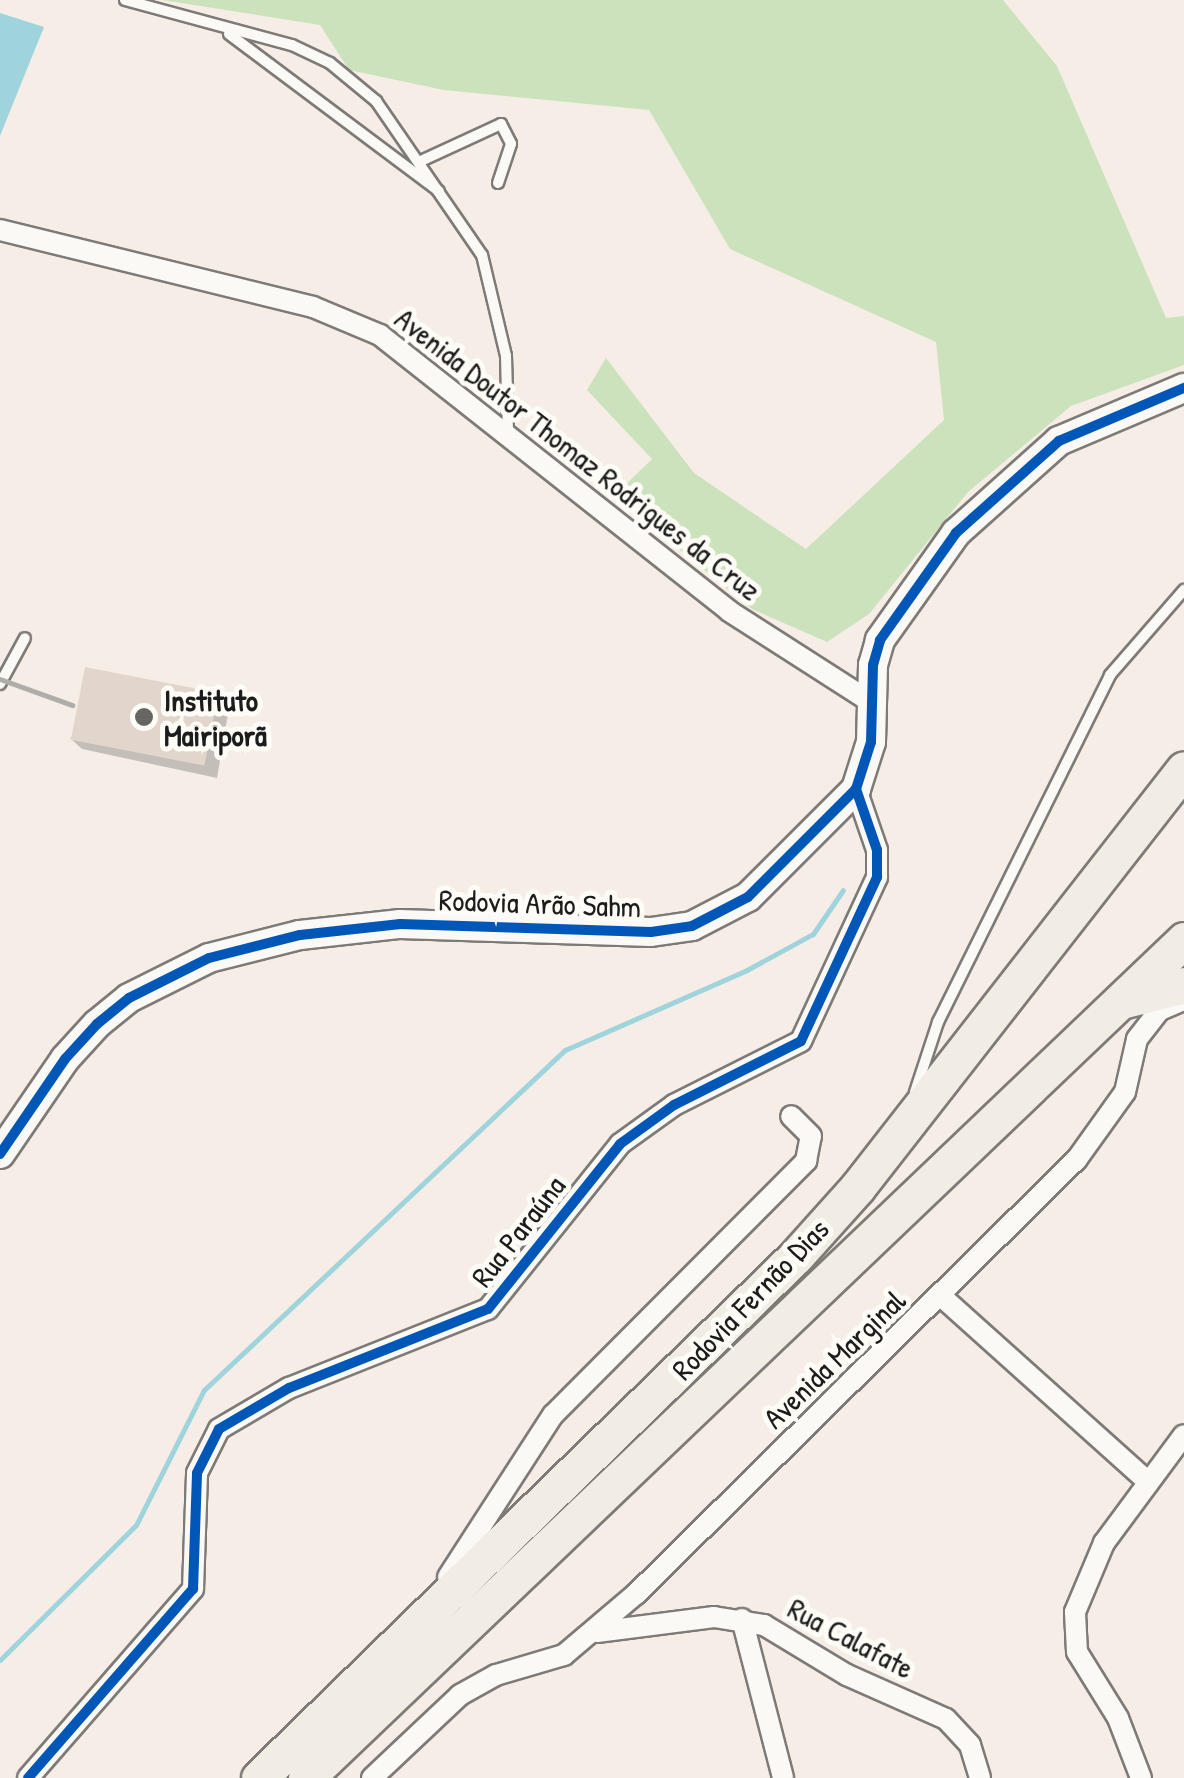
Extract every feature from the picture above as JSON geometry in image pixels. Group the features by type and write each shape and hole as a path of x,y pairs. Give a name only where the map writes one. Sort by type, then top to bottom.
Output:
{"highway":[{"name":"Rodovia Fernão Dias","path":"259,1778 747,1308 904,1127 1184,769"},
{"name":"Rodovia Fernão Dias","path":"306,1778 1184,940"},
{"path":"1120,1001 1184,985"}],"street":[{"name":"Avenida Doutor Thomaz Rodrigues da Cruz","path":"0,230 346,318 406,353 508,441 728,611 871,702"},
{"name":"Rodovia Arão Sahm","path":"0,1154 75,1047 129,998 168,974 300,935 400,924 607,933 692,926 748,898 856,789 871,742 871,702 880,640 956,533 1059,440 1184,388"},
{"name":"Rua Paraúna","path":"28,1778 193,1589 199,1569 197,1474 220,1430 289,1388 488,1309 620,1144 674,1104 801,1041 877,877 877,850 856,789"},
{"name":"Avenida Marginal","path":"372,1778 460,1695 496,1675 549,1662 596,1632 941,1296 1106,1126 1125,1092 1137,1038 1160,1010 1184,1000"},
{"path":"414,1626 553,1415 806,1161 811,1136 791,1116"},
{"path":"941,1296 1148,1482"},
{"path":"1141,1778 1073,1632 1080,1592 1104,1543 1184,1435"},
{"path":"742,1620 783,1778"},
{"name":"Rua Calafate","path":"596,1632 742,1620 786,1634 847,1675 946,1719 970,1744 980,1778"}],"lane":[{"path":"125,0 224,30 292,45 330,63 376,101 423,160 482,254 498,305 508,441"},
{"path":"224,30 446,196"},
{"path":"423,160 501,124 511,144 498,183"},
{"path":"904,1127 938,1022 1110,675 1184,590"},
{"path":"0,684 25,638"}],"green space":[{"path":"162,0 1003,0 1057,66 1166,318 1184,316 1184,365 1071,406 968,492 869,614 827,642 752,609 614,496 652,459 587,390 606,358 694,473 806,549 944,420 936,342 730,249 649,110 444,90 349,70 320,25"}],"water":[{"path":"0,13 44,27 0,136"}],"building":[{"name":"Instituto Mairiporã","path":"85,667 219,693 204,766 71,740"}],"waterway":[{"path":"0,1660 136,1525 204,1390 565,1050 745,971 813,934 843,890"}],"railway":[{"path":"0,679 72,705"}],"cycle path":[{"path":"0,1154 65,1059 97,1024 129,998 209,958 300,935 400,924 651,932 692,926 748,897 856,789 871,742 873,665 880,640 956,533 1059,441 1184,388"},
{"path":"28,1778 193,1589 197,1473 219,1429 289,1388 488,1309 620,1144 674,1105 801,1041 877,877 877,850 856,789"}],"place":[{"name":"Instituto Mairiporã","path":"144,717"}]}
